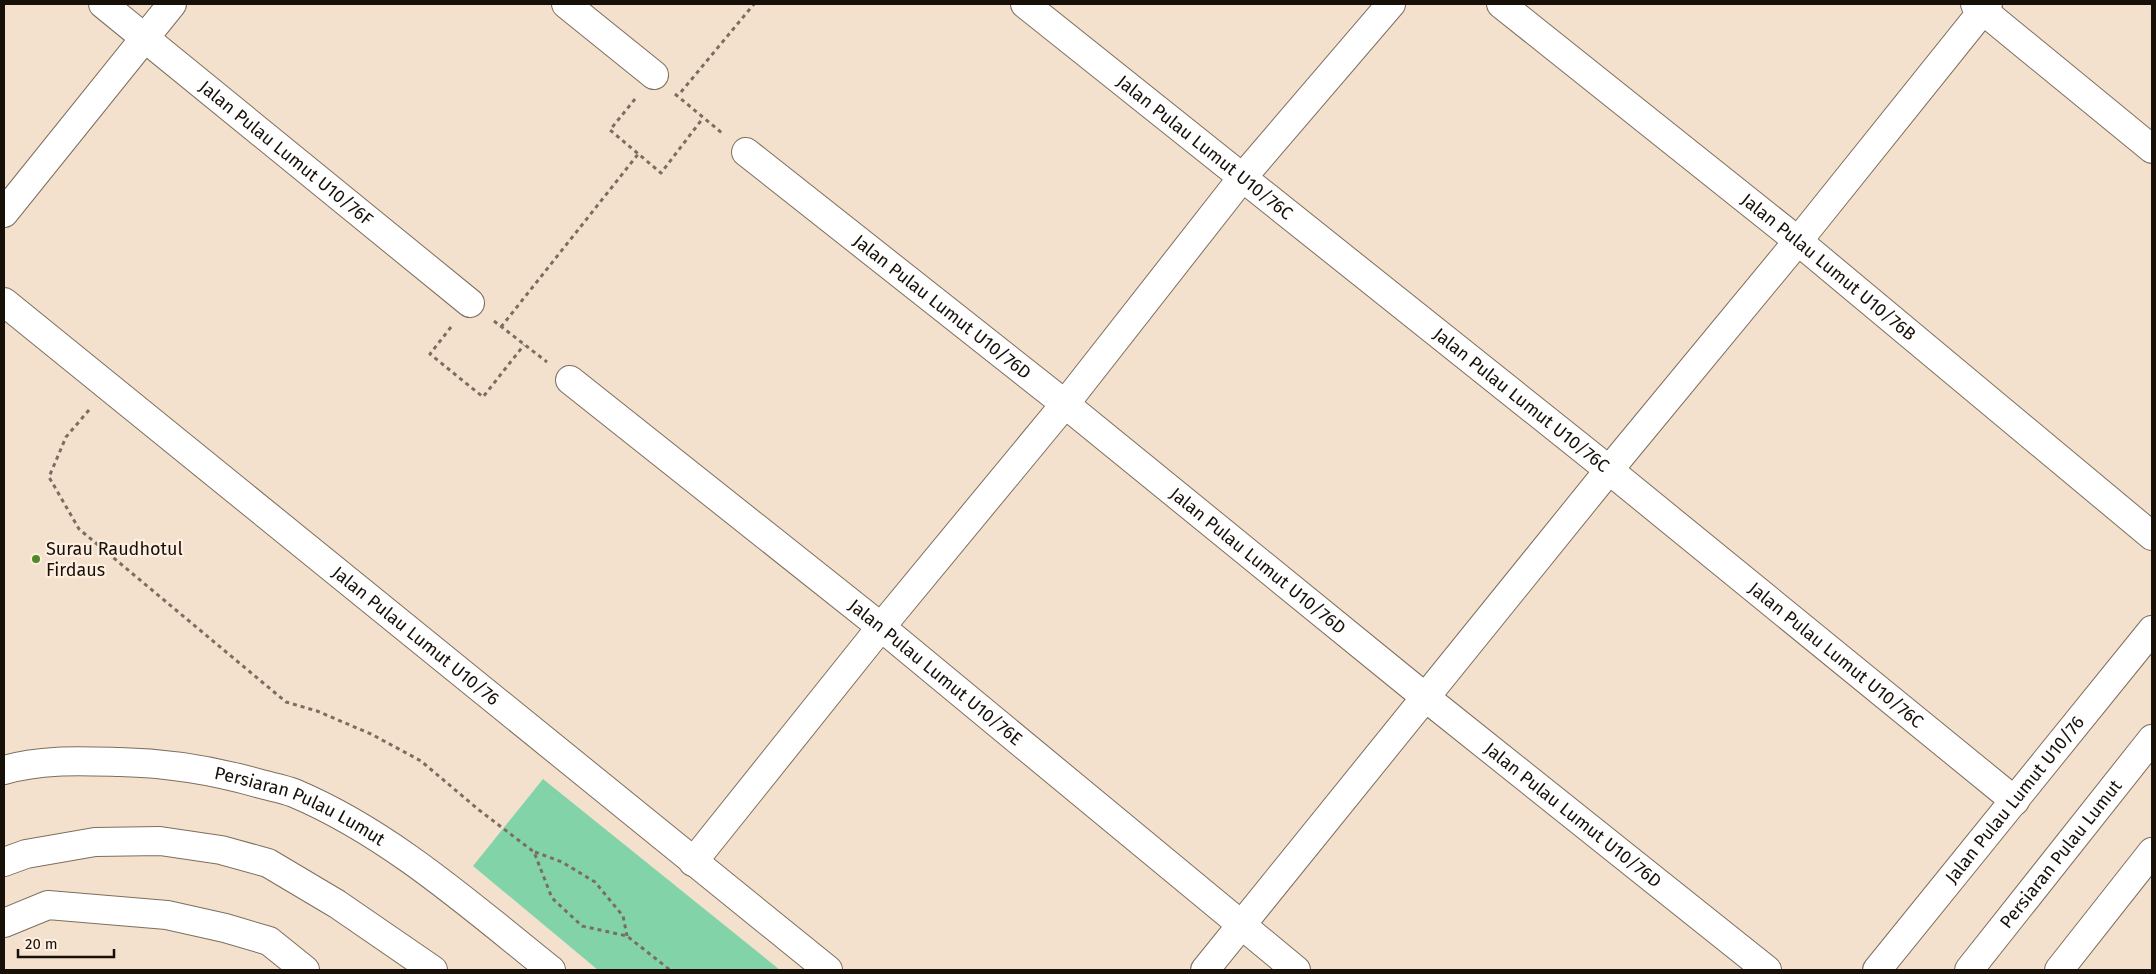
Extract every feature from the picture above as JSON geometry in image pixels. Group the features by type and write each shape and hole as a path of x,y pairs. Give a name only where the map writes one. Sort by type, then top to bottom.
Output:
{"street":[{"name":"Jalan Pulau Lumut U10/76F","path":"103,4 470,303"},
{"path":"4,213 172,4"},
{"path":"566,4 654,76"},
{"name":"Jalan Pulau Lumut U10/76C","path":"1025,4 1609,470 2015,801"},
{"path":"694,862 881,627 1065,404 1242,178 1391,4"},
{"name":"Jalan Pulau Lumut U10/76B","path":"1501,4 1798,241 2152,536"},
{"path":"1204,970 1609,470 1798,241 1982,6 2152,149"},
{"name":"Jalan Pulau Lumut U10/76D","path":"746,152 1065,404 1425,697 1767,970"},
{"name":"Jalan Pulau Lumut U10/76","path":"4,302 828,970"},
{"name":"Jalan Pulau Lumut U10/76E","path":"570,380 881,627 1296,970"},
{"name":"Jalan Pulau Lumut U10/76","path":"1877,970 2152,630"},
{"name":"Persiaran Pulau Lumut","path":"1969,970 2152,739"},
{"name":"Persiaran Pulau Lumut","path":"4,770 26,764 76,760 151,763 237,777 293,792 377,836 551,970"},
{"path":"4,862 26,854 95,842 160,841 221,850 268,863 337,904 433,970"},
{"path":"2059,970 2152,852"},
{"path":"4,923 48,905 167,915 225,928 269,941 305,970"}],"path":[{"path":"678,96 754,4"},
{"path":"703,118 661,172 610,130 654,76 746,152"},
{"path":"501,327 639,153"},
{"path":"524,345 483,397 430,354 470,303 570,380"},
{"path":"109,387 66,438 49,477 79,529 286,702 317,711 371,734 422,761 478,810 534,852 562,862 595,882 623,916 627,936"},
{"path":"534,852 552,898 582,926 627,936 670,970"}],"green space":[{"path":"543,779 780,970 598,970 473,866"}],"place":[{"name":"Surau Raudhotul Firdaus","path":"36,559"}]}
